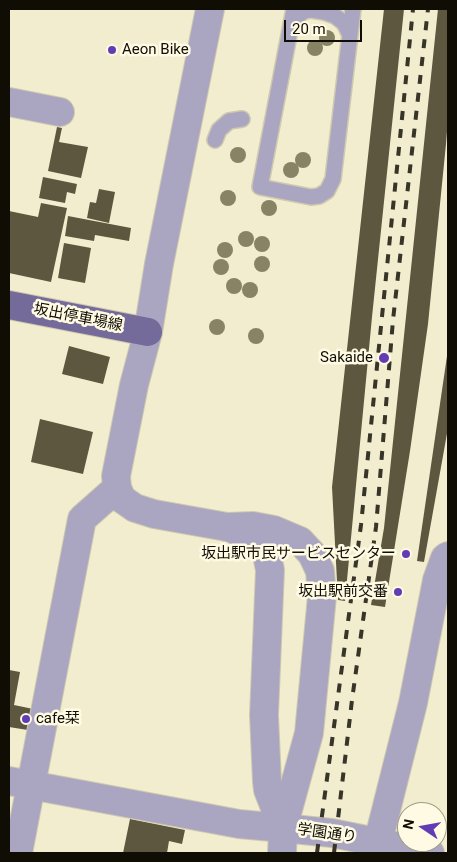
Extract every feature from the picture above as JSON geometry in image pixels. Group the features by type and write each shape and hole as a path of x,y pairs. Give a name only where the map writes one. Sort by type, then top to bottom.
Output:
{"main road":[{"name":"坂出停車場線","path":"9,305 148,332"}],"street":[{"path":"210,9 158,264 148,332 134,385 119,457 116,476 117,488 122,499 134,508 154,514 227,527 253,526 274,530 300,541 312,554 320,571 322,596 309,733 282,841"},
{"path":"9,102 60,112"},
{"path":"18,853 19,783 82,519 117,488"},
{"path":"227,527 252,538 262,546 267,555 270,570 264,715 268,790 282,841"},
{"path":"377,848 413,703 437,580 445,558 448,556"},
{"name":"学園通り","path":"19,783 239,824 282,841 332,833 377,848 430,853"}],"lane":[{"path":"294,9 260,187 311,197 319,196 327,190 333,179 353,9"},
{"path":"289,34 297,17 311,10 335,16 344,23 350,35"},
{"path":"215,140 219,130 229,121 242,119"}],"building":[{"path":"384,9 404,9 345,601 338,600 332,487"},
{"path":"438,9 448,9 448,119 446,144 428,324 385,607 371,605 384,528"},
{"path":"57,127 62,128 59,142 88,147 81,178 48,171"},
{"path":"43,177 77,184 75,194 67,192 65,203 39,198"},
{"path":"99,189 115,192 109,223 87,218 90,202 96,203"},
{"path":"41,203 67,208 51,282 9,273 9,211 38,217"},
{"path":"68,216 131,228 129,241 95,235 94,241 65,236"},
{"path":"64,243 91,248 85,283 58,278"},
{"path":"69,346 110,357 103,384 62,374"},
{"path":"447,356 448,428 424,562 417,561"},
{"path":"40,419 93,432 83,474 31,462"},
{"path":"9,670 20,672 14,705 38,710 34,731 9,727"},
{"path":"130,819 185,830 182,844 169,841 167,853 123,853"}],"railway":[{"path":"317,853 361,525 413,9"},
{"path":"334,853 352,700 376,527 393,320 428,9"}],"place":[{"name":"Aeon Bike","path":"112,50"},
{"name":"Sakaide","path":"384,358"},
{"name":"坂出駅市民サービスセンター","path":"406,554"},
{"name":"坂出駅前交番","path":"398,592"},
{"name":"cafe栞","path":"26,719"}]}
